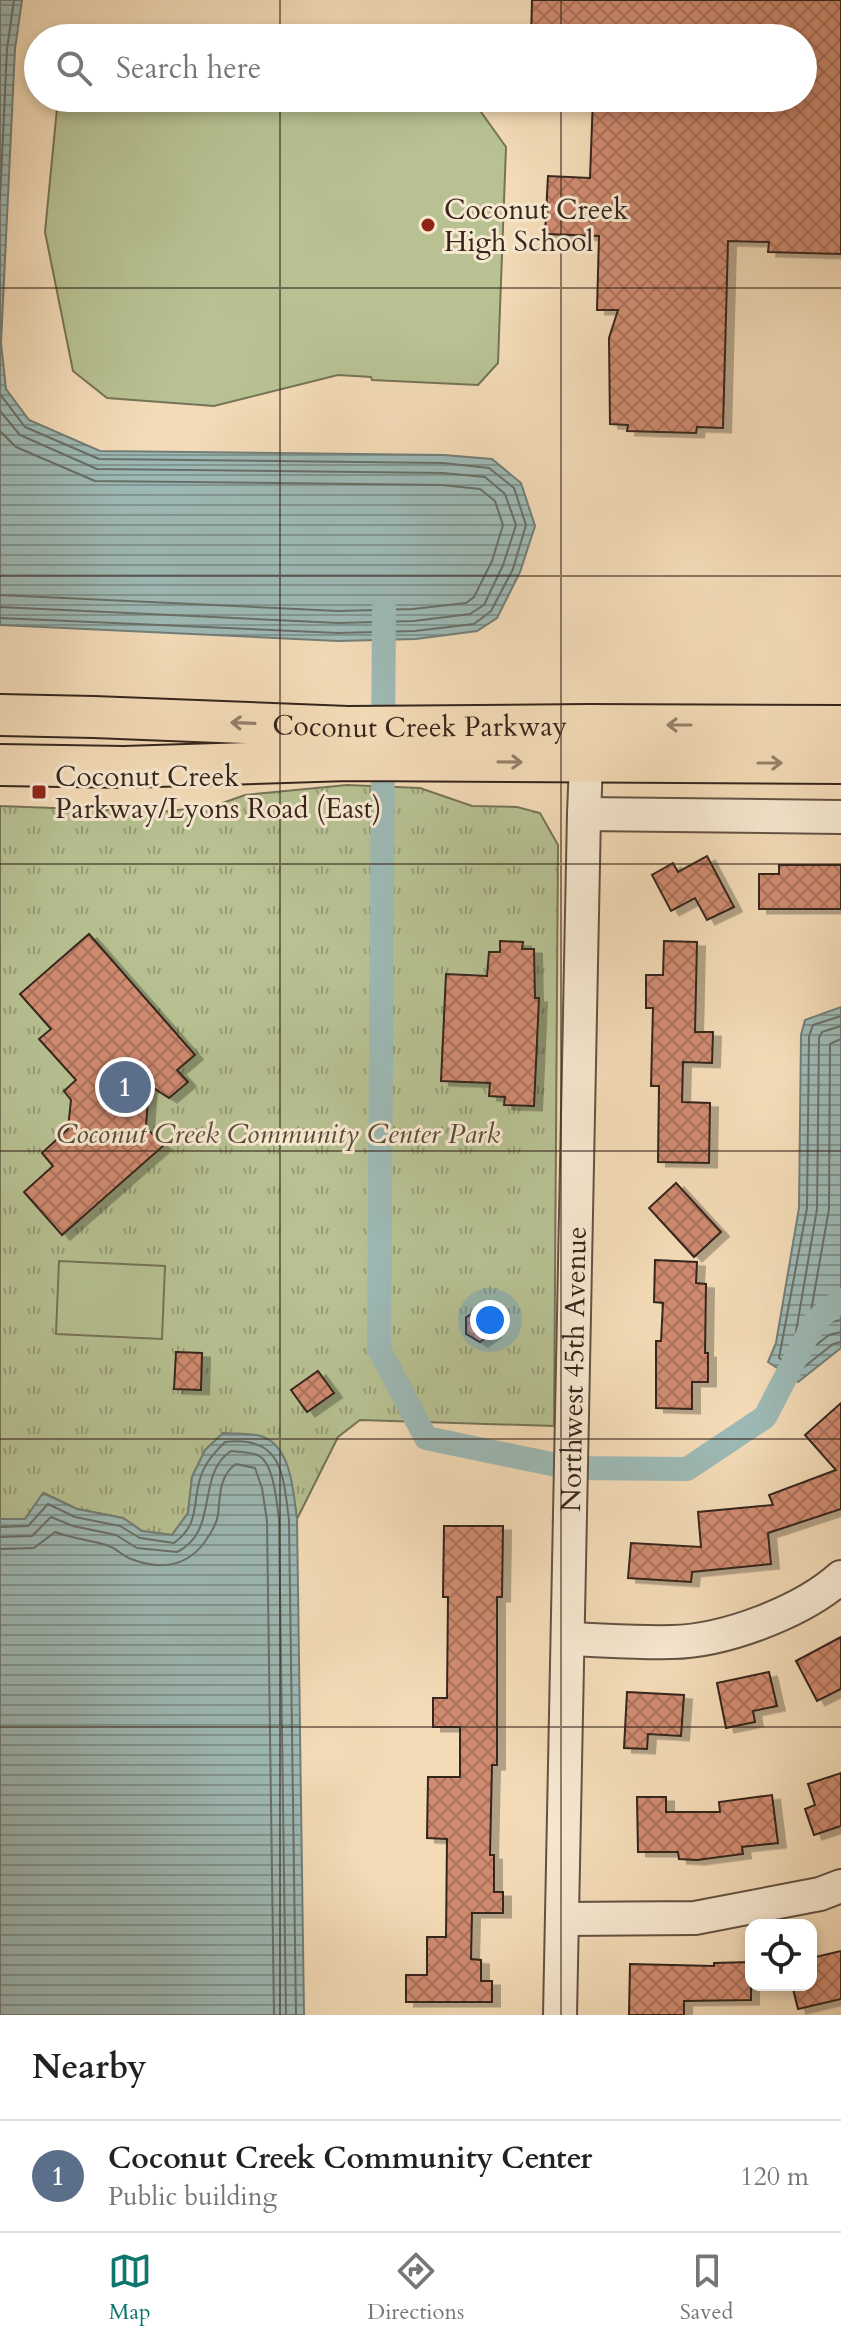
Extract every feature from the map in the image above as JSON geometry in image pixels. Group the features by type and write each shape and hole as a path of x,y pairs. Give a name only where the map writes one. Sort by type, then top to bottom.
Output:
{"main road":[{"name":"Coconut Creek Parkway","path":"0,715 94,717 348,744"},
{"name":"Coconut Creek Parkway","path":"0,765 124,767 348,744 587,744 841,726"},
{"name":"Coconut Creek Parkway","path":"587,744 841,763"}],"street":[{"name":"Northwest 45th Avenue","path":"560,2015 587,744"},
{"path":"584,814 841,817"},
{"path":"568,1639 675,1642 752,1627 823,1593 841,1577"},
{"path":"562,1919 695,1918 820,1894 841,1886"}],"green space":[{"path":"57,112 481,112 506,147 498,363 478,385 372,380 371,377 338,375 214,406 107,398 73,371 45,232"},
{"name":"Coconut Creek Community Center Park","path":"347,785 420,788 472,806 517,807 540,813 558,845 554,1426 360,1420 338,1437 297,1519 291,1481 224,1433 205,1450 192,1477 188,1513 172,1535 142,1531 123,1518 77,1509 44,1493 25,1519 0,1519 0,806 160,812 214,806 245,795"},
{"path":"59,1261 165,1266 162,1339 56,1334"}],"water":[{"path":"0,0 22,0 15,49 1,343 6,389 29,420 100,451 444,455 492,459 521,483 535,526 520,572 497,618 477,631 416,639 338,641 0,625"},
{"path":"841,1007 841,1348 798,1382 768,1362 776,1343 799,1208 801,1035 805,1020"},
{"path":"223,1433 257,1435 271,1441 285,1460 294,1496 297,1519 304,2015 0,2015 0,1519 25,1519 43,1493 77,1509 123,1518 142,1531 172,1535 188,1513 192,1477 205,1450"}],"building":[{"path":"532,0 841,0 841,254 768,252 769,242 728,241 723,428 697,427 696,433 627,431 628,425 610,424 609,338 618,310 597,310 599,236 545,234 548,176 590,178 592,112 817,112 817,24 531,24"},
{"path":"707,856 734,907 707,920 695,898 671,911 652,875 673,863 678,872"},
{"path":"779,865 841,865 841,909 759,909 759,874 779,874"},
{"path":"89,934 195,1055 177,1070 188,1082 169,1098 149,1085 146,1127 163,1146 62,1235 24,1192 53,1166 42,1153 68,1129 71,1100 64,1091 76,1080 39,1039 51,1029 20,994"},
{"path":"500,941 523,942 522,949 534,949 535,998 539,998 534,1106 504,1105 505,1097 489,1096 490,1083 441,1081 446,974 487,976 489,952 500,952"},
{"path":"664,941 697,942 695,1032 713,1032 712,1063 683,1062 682,1102 710,1103 709,1163 658,1162 659,1086 651,1086 653,1008 646,1008 646,975 663,975"},
{"path":"676,1183 721,1232 694,1257 649,1208"},
{"path":"655,1260 697,1262 696,1283 706,1284 705,1353 708,1353 708,1382 692,1382 692,1409 656,1408 656,1341 661,1341 663,1303 654,1302"},
{"path":"480,1310 494,1318 493,1333 480,1342 466,1334 466,1317"},
{"path":"176,1352 202,1353 201,1390 174,1389"},
{"path":"318,1371 334,1393 307,1412 291,1390"},
{"path":"841,1403 841,1509 768,1533 771,1564 692,1572 691,1582 628,1578 631,1543 701,1547 698,1512 773,1505 769,1495 836,1470 805,1435"},
{"path":"444,1526 503,1526 502,1597 497,1597 497,1765 492,1765 490,1855 494,1855 494,1892 503,1892 503,1913 472,1913 471,1959 481,1960 481,1981 492,1981 492,2002 406,2002 406,1975 427,1975 427,1937 446,1937 447,1839 427,1838 428,1777 460,1777 460,1727 433,1727 433,1698 447,1698 448,1597 443,1597"},
{"path":"841,1637 841,1689 817,1701 796,1661"},
{"path":"769,1672 777,1706 753,1711 755,1722 726,1728 717,1683"},
{"path":"627,1692 684,1695 681,1736 648,1734 647,1749 624,1748"},
{"path":"841,1773 841,1826 814,1835 805,1809 815,1805 808,1784"},
{"path":"772,1795 778,1843 742,1847 743,1854 697,1860 679,1859 678,1852 638,1852 637,1797 666,1797 666,1812 720,1812 719,1802"},
{"path":"841,1951 841,1999 798,2009 794,1991 817,1991 817,1957"},
{"path":"745,1962 745,1991 751,1991 751,2000 684,2001 684,2015 629,2015 630,1964 714,1966 714,1963"}],"waterway":[{"path":"384,608 379,1349 426,1438 571,1468 687,1469 765,1417 815,1321 841,1300"}],"place":[{"name":"Coconut Creek High School","path":"428,225"},
{"name":"Coconut Creek Parkway/Lyons Road (East)","path":"39,792"},
{"name":"Coconut Creek Community Center","path":"125,1087"}]}
